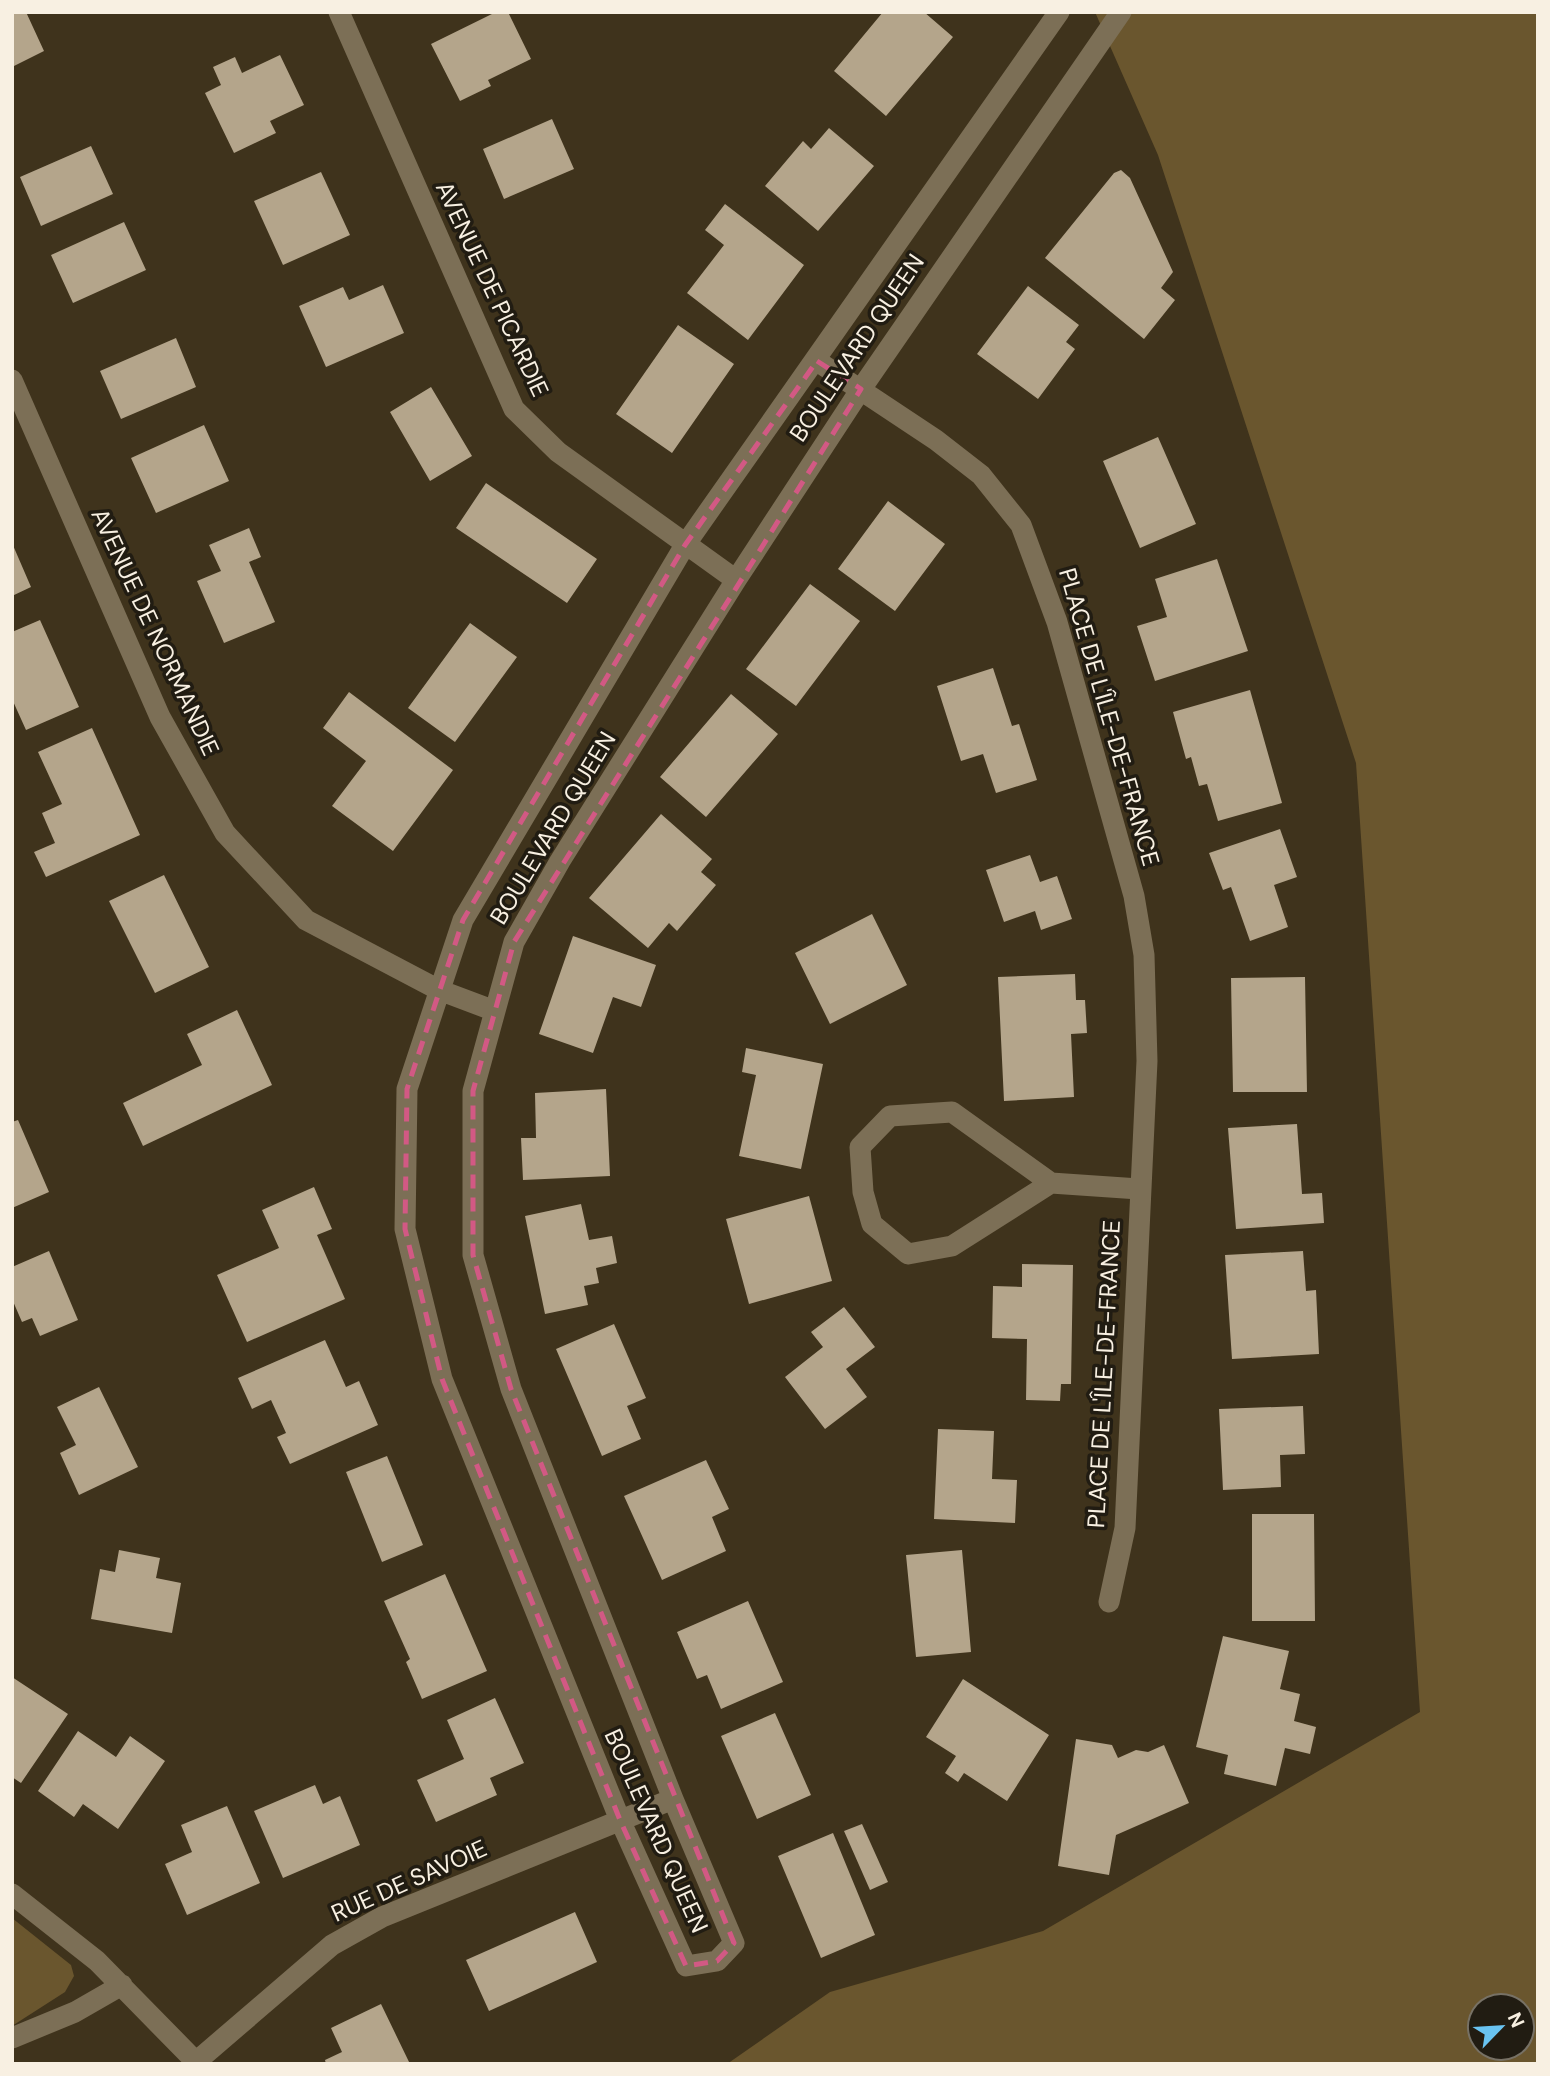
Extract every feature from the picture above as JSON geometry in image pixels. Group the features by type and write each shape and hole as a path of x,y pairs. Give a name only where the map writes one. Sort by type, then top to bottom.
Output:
{"street":[{"name":"AVENUE DE PICARDIE","path":"339,12 514,409 558,453 736,579"},
{"name":"BOULEVARD QUEEN","path":"1059,12 817,361 685,545 463,920 407,1089 405,1229 442,1379 620,1820 686,1966 718,1961 734,1942 673,1799 511,1389 473,1255 473,1091 514,942 560,862 736,579 970,227 1118,13"},
{"name":"PLACE DE L'ÎLE-DE-FRANCE","path":"817,361 861,389 981,475 1021,525 1038,564 1134,896 1144,955 1147,1061 1125,1528 1109,1602"},
{"name":"AVENUE DE NORMANDIE","path":"12,380 160,717 225,833 306,920 439,990 495,1011"},
{"path":"952,1112 1051,1183 952,1246 908,1254 872,1224 863,1192 860,1147 890,1116 952,1112"},
{"name":"PLACE DE L'ÎLE-DE-FRANCE","path":"1051,1183 1139,1189"},
{"name":"RUE DE SAVOIE","path":"198,2063 331,1945 382,1917 673,1799"},
{"path":"12,1894 48,1920 122,1984 198,2063"},
{"path":"12,2038 75,2012 122,1984"}],"highlighted area":[{"path":"817,361 861,389 514,942 473,1091 473,1255 511,1389 734,1943 717,1961 686,1966 620,1820 442,1379 405,1229 407,1089 463,920 685,545"}],"shaded area":[{"path":"1095,12 1538,12 1538,2064 727,2064 830,1992 1043,1931 1420,1712 1356,763 1158,155"},
{"path":"12,1918 71,1965 74,1976 65,1992 12,2026"}],"building":[{"path":"12,12 26,12 44,51 12,67"},
{"path":"496,12 508,12 531,59 488,80 491,86 460,101 431,44"},
{"path":"883,12 924,12 953,37 886,116 834,71"},
{"path":"280,55 304,105 270,121 276,133 234,153 205,93 221,85 213,67 235,57 242,73"},
{"path":"552,119 574,169 504,199 483,149"},
{"path":"829,128 874,166 818,231 765,186 803,141 811,149"},
{"path":"91,146 113,194 41,226 20,177"},
{"path":"1121,170 1130,178 1173,272 1161,288 1175,300 1144,339 1045,258 1114,173"},
{"path":"321,172 350,235 283,265 254,201"},
{"path":"725,204 804,265 748,340 687,293 724,245 705,230"},
{"path":"124,222 146,270 73,303 51,255"},
{"path":"383,285 404,333 326,367 299,306 343,287 349,300"},
{"path":"1028,286 1079,325 1066,342 1075,349 1038,399 977,354"},
{"path":"678,325 734,364 672,453 616,414"},
{"path":"176,338 196,387 121,419 100,371"},
{"path":"431,387 472,456 430,481 390,412"},
{"path":"204,425 229,481 156,513 131,458"},
{"path":"1158,437 1196,524 1140,548 1103,461"},
{"path":"486,483 597,559 567,603 456,528"},
{"path":"888,501 945,544 895,611 838,569"},
{"path":"249,528 261,557 249,562 275,622 224,643 197,581 221,571 209,545"},
{"path":"12,543 31,587 12,596"},
{"path":"1217,559 1248,651 1155,681 1137,626 1167,617 1155,579"},
{"path":"810,584 860,621 796,706 746,669"},
{"path":"40,620 79,707 26,730 12,699 12,632"},
{"path":"470,623 517,657 455,742 408,708"},
{"path":"993,668 1012,726 1019,724 1037,780 996,793 983,754 961,761 937,686"},
{"path":"1250,690 1282,803 1218,821 1207,784 1199,786 1191,757 1186,759 1173,712"},
{"path":"349,692 453,770 393,851 332,806 366,761 323,728"},
{"path":"731,694 778,734 706,817 660,777"},
{"path":"92,728 140,835 46,877 34,852 55,843 42,813 62,804 38,752"},
{"path":"661,814 712,859 701,872 716,885 677,931 669,923 648,948 589,898"},
{"path":"1280,829 1297,877 1274,885 1288,927 1250,941 1231,887 1223,890 1209,853"},
{"path":"1030,855 1040,882 1057,876 1072,919 1041,930 1035,911 1004,922 986,870"},
{"path":"164,875 209,967 155,993 109,901"},
{"path":"872,914 907,985 830,1024 795,953"},
{"path":"573,936 656,965 641,1007 613,997 593,1053 539,1034"},
{"path":"1075,974 1076,1000 1085,1000 1087,1033 1071,1034 1074,1097 1004,1101 998,977"},
{"path":"1305,977 1307,1092 1233,1092 1231,978"},
{"path":"237,1010 272,1085 143,1146 123,1103 202,1065 187,1034"},
{"path":"746,1048 823,1064 801,1169 739,1156 756,1075 742,1072"},
{"path":"606,1089 610,1176 523,1180 521,1138 536,1138 535,1093"},
{"path":"18,1120 49,1192 12,1208 12,1122"},
{"path":"1297,1124 1302,1194 1322,1193 1324,1223 1236,1229 1228,1128"},
{"path":"314,1187 332,1229 317,1235 345,1299 247,1342 217,1275 279,1248 262,1210"},
{"path":"809,1196 832,1281 749,1304 726,1219"},
{"path":"581,1204 589,1240 612,1236 617,1263 596,1268 599,1283 584,1286 588,1305 545,1314 525,1216"},
{"path":"49,1251 78,1320 40,1336 32,1318 22,1322 12,1299 12,1267"},
{"path":"1303,1251 1306,1291 1316,1290 1319,1354 1232,1359 1225,1255"},
{"path":"1022,1264 1073,1265 1071,1384 1061,1384 1060,1401 1026,1400 1027,1339 992,1338 993,1286 1022,1287"},
{"path":"844,1307 875,1347 846,1369 867,1397 825,1429 785,1377 823,1347 811,1332"},
{"path":"614,1324 646,1398 627,1406 641,1439 602,1456 556,1349"},
{"path":"325,1340 346,1387 359,1381 378,1425 290,1464 277,1437 286,1433 271,1400 252,1409 238,1378"},
{"path":"99,1387 138,1467 79,1495 60,1453 76,1445 57,1407"},
{"path":"1303,1406 1305,1454 1280,1455 1281,1487 1223,1490 1219,1409"},
{"path":"938,1429 994,1431 992,1479 1017,1480 1015,1523 934,1519"},
{"path":"387,1456 423,1545 382,1562 346,1472"},
{"path":"706,1460 729,1509 712,1517 726,1551 662,1580 624,1496"},
{"path":"1252,1514 1314,1514 1315,1621 1252,1621"},
{"path":"119,1550 160,1558 156,1578 181,1583 172,1633 91,1619 100,1569 115,1572"},
{"path":"962,1550 971,1652 916,1657 906,1555"},
{"path":"445,1574 487,1671 422,1699 406,1662 410,1659 384,1601"},
{"path":"748,1601 783,1682 721,1709 707,1675 697,1679 677,1632"},
{"path":"1223,1636 1289,1651 1280,1689 1300,1694 1294,1721 1316,1727 1310,1754 1285,1748 1276,1786 1224,1774 1228,1755 1196,1747"},
{"path":"12,1677 68,1714 21,1783 12,1777"},
{"path":"963,1679 1049,1735 1007,1801 964,1773 958,1782 945,1773 956,1756 926,1737"},
{"path":"495,1698 524,1763 490,1778 497,1795 436,1822 417,1780 464,1759 447,1720"},
{"path":"775,1713 811,1795 757,1819 721,1736"},
{"path":"78,1731 116,1757 130,1736 165,1761 118,1829 83,1804 74,1817 38,1791"},
{"path":"1076,1739 1112,1745 1118,1758 1136,1750 1148,1752 1164,1745 1189,1803 1116,1835 1109,1875 1058,1866"},
{"path":"315,1785 323,1804 340,1796 360,1845 283,1878 254,1811"},
{"path":"227,1806 260,1883 187,1915 165,1864 192,1852 181,1825"},
{"path":"862,1824 888,1882 870,1890 844,1831"},
{"path":"833,1833 875,1935 821,1958 778,1856"},
{"path":"575,1912 597,1962 489,2011 466,1960"},
{"path":"381,2004 410,2064 326,2064 325,2060 342,2052 331,2028"}]}
